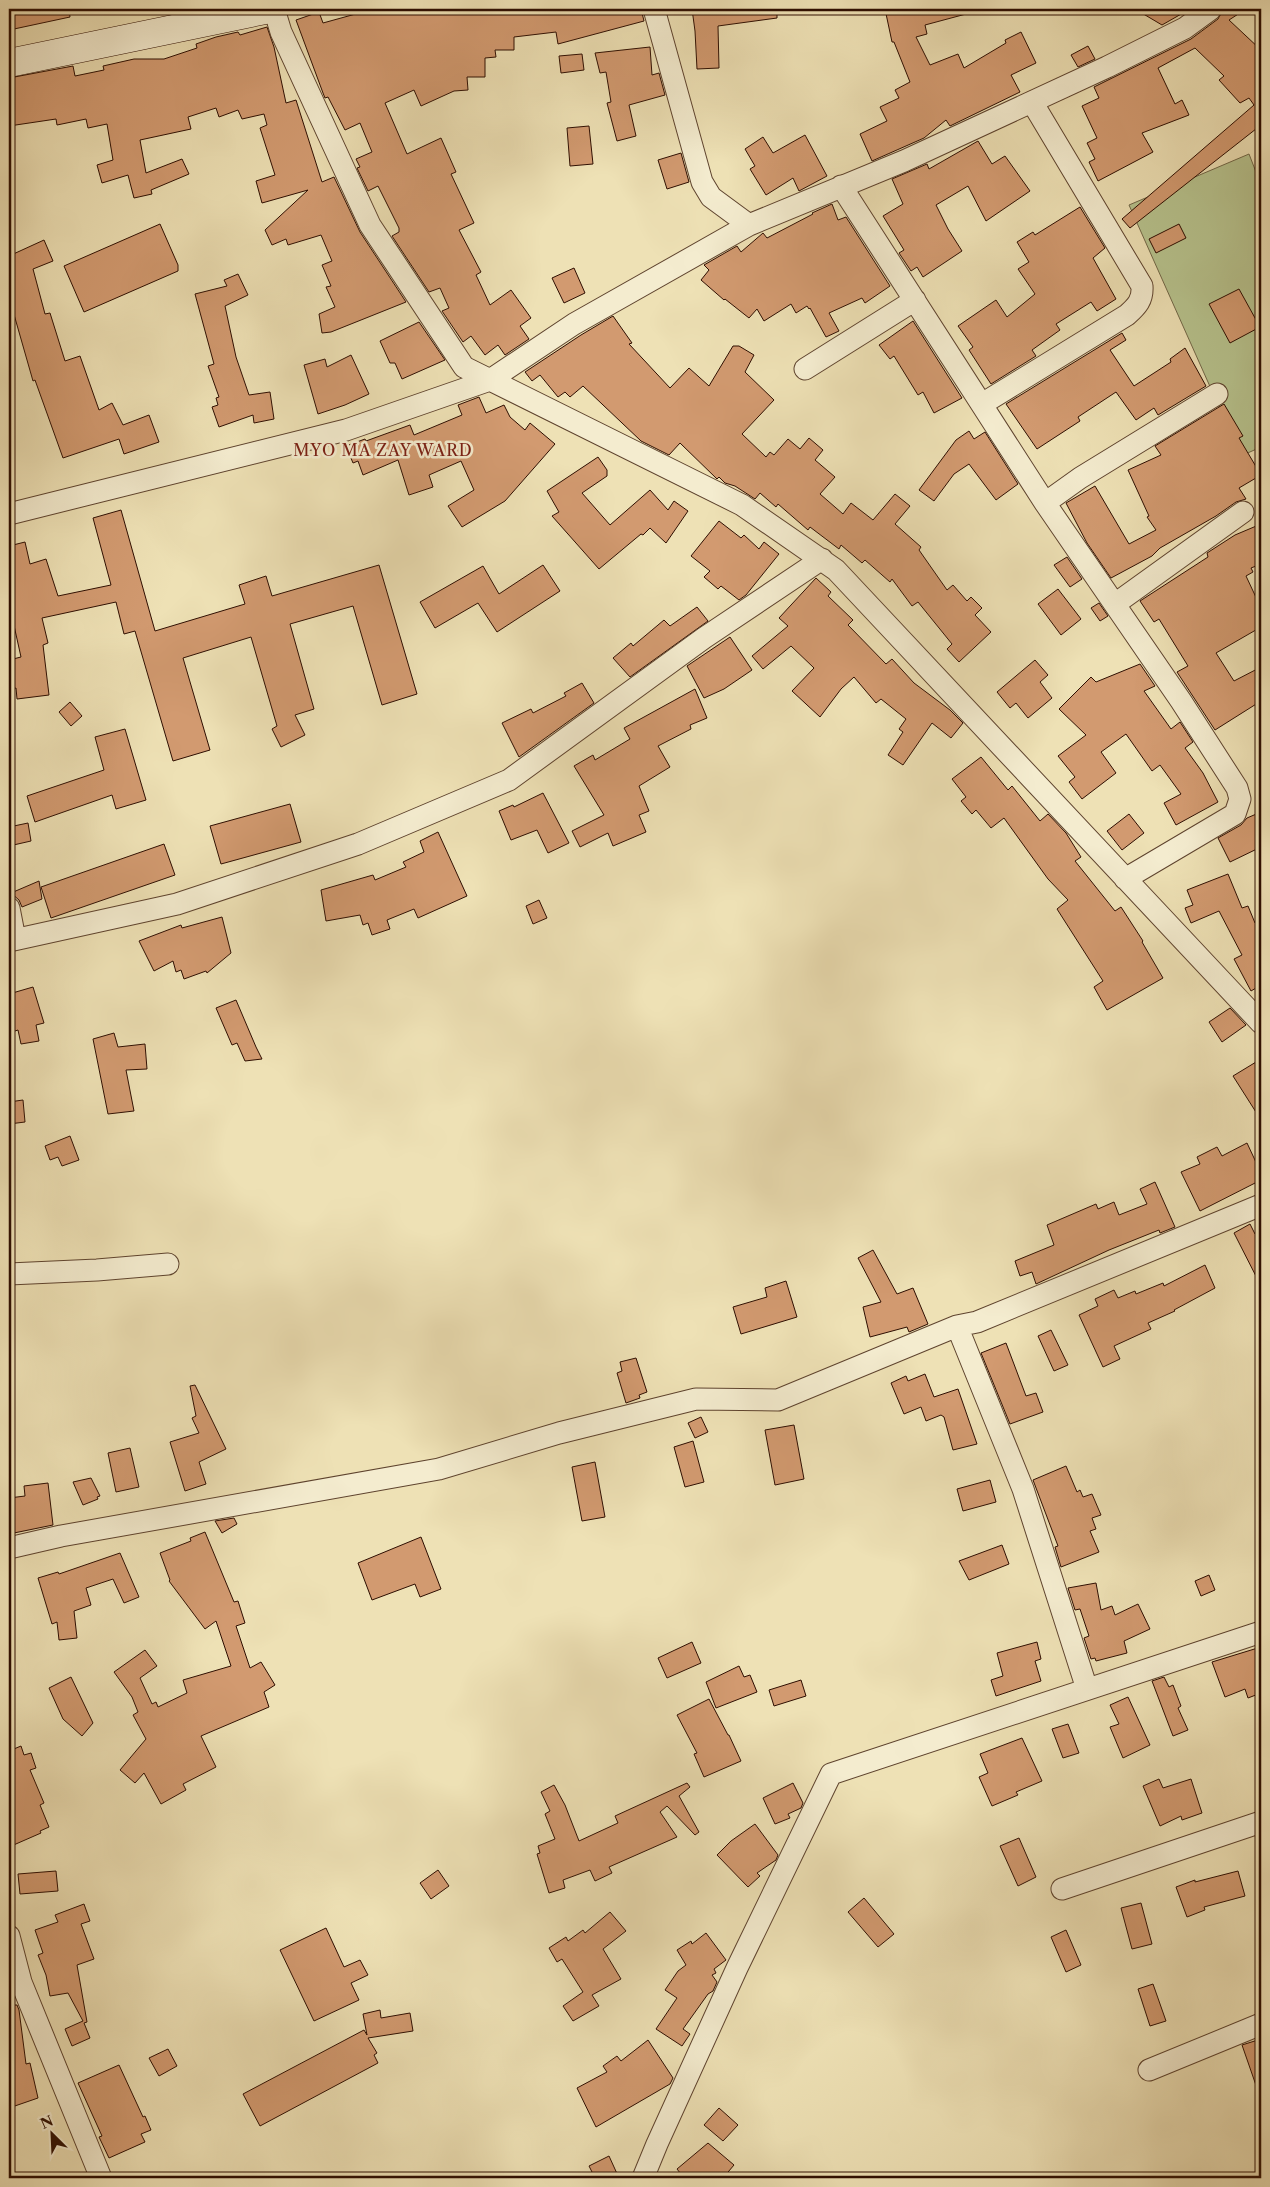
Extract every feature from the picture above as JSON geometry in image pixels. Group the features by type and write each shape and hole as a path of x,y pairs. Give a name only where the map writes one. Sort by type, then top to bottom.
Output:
{"main road":[{"path":"9,63 270,9"}],"street":[{"path":"274,9 281,32 370,225 464,367 742,505 822,558 843,577 1261,1023"},
{"path":"654,9 702,182 711,197 749,225"},
{"path":"9,514 346,430 490,380 574,324 749,225 904,161 1107,68 1185,28 1210,9"},
{"path":"982,404 1127,315 1143,296 1142,286 1032,102"},
{"path":"841,186 1045,502 1204,736 1237,788 1240,799 1235,814 1125,879"},
{"path":"805,369 915,300"},
{"path":"1045,502 1080,478 1216,394"},
{"path":"1115,604 1243,512"},
{"path":"9,908 12,940 178,904 358,844 510,780 704,638 822,558"},
{"path":"9,1548 61,1536 439,1470 559,1433 696,1399 778,1400 957,1326 977,1322 1261,1205"},
{"path":"9,1274 97,1270 168,1264"},
{"path":"957,1326 1023,1489 1087,1690"},
{"path":"644,2178 657,2144 737,1968 831,1774 1261,1632"},
{"path":"1062,1889 1261,1822"},
{"path":"9,1936 15,1984 101,2178"},
{"path":"1149,2070 1261,2024"}],"green space":[{"path":"1249,154 1261,185 1261,447 1241,456 1129,205"}],"building":[{"path":"9,9 69,9 70,17 14,29 13,25 9,26"},
{"path":"382,9 641,9 644,21 558,44 556,32 514,37 514,50 495,50 496,57 485,58 485,77 467,77 468,90 454,91 421,106 414,90 385,103 407,154 441,138 456,172 451,174 474,223 459,230 481,272 476,275 490,305 511,290 531,318 520,326 529,339 505,355 498,345 485,355 471,336 463,342 442,311 449,308 440,288 429,292 392,236 399,232 399,228 378,186 368,191 357,168 360,167 356,159 372,152 360,123 345,130 328,97 325,98 296,20 319,12 323,23 370,10 372,13"},
{"path":"692,9 777,9 777,18 718,26 719,68 697,69"},
{"path":"885,9 965,9 966,14 925,25 927,34 916,37 930,65 958,54 964,68 1006,43 1005,40 1021,32 1036,63 1011,75 1020,92 950,126 946,120 924,138 872,161 860,134 887,121 880,107 899,98 895,90 910,82 894,42 892,42"},
{"path":"1135,9 1190,9 1162,25"},
{"path":"1223,9 1246,9 1229,20 1261,50 1261,125 1130,228 1122,219 1254,105 1249,98 1240,103 1219,80 1224,76 1195,48 1158,68 1175,104 1182,100 1189,115 1142,133 1153,152 1098,181 1089,162 1095,159 1087,143 1097,138 1082,106 1099,98 1094,87 1191,39 1218,19"},
{"path":"267,27 274,47 286,103 296,100 322,182 334,177 360,232 406,302 331,332 322,333 319,314 335,307 326,287 331,286 322,265 332,261 321,235 288,245 286,239 272,245 265,230 308,190 262,203 256,181 275,175 260,128 267,125 264,114 242,119 238,110 219,117 216,108 188,117 191,129 140,140 146,173 182,159 189,174 151,190 152,194 134,198 128,175 102,183 97,165 113,160 107,124 88,128 86,119 57,125 56,119 9,126 9,78 73,66 75,76 104,70 103,66 134,59 164,59 197,48 196,44 216,37 238,32 240,35"},
{"path":"1088,46 1095,59 1078,67 1071,55"},
{"path":"650,47 652,75 659,73 665,95 629,105 636,136 617,141 607,103 611,102 606,72 600,73 595,53"},
{"path":"582,54 584,70 561,73 559,56"},
{"path":"589,126 593,164 570,166 567,128"},
{"path":"805,135 827,176 799,191 793,178 766,195 750,169 755,166 745,149 763,137 773,153"},
{"path":"978,141 992,164 1005,156 1030,191 986,221 968,186 936,205 962,251 923,277 917,267 911,271 899,253 904,250 883,216 903,204 892,179 927,164 929,169"},
{"path":"681,153 689,182 667,189 658,160"},
{"path":"832,204 838,220 846,217 890,286 865,303 862,298 829,313 839,331 826,337 810,308 807,306 796,313 791,304 764,321 757,309 749,318 701,280 709,270 704,265 737,246 741,252 763,233 767,238"},
{"path":"1080,207 1105,248 1093,258 1116,299 1097,311 1091,302 1056,324 1060,330 1032,350 1036,356 991,384 969,350 973,347 958,326 996,300 1007,317 1035,294 1018,269 1029,262 1017,242 1033,232 1035,235"},
{"path":"160,224 178,265 178,271 84,312 64,266"},
{"path":"1179,224 1186,238 1156,253 1149,239"},
{"path":"44,240 53,261 33,269 45,314 50,313 65,361 80,356 99,410 112,403 123,425 149,415 159,442 124,454 119,439 63,458 35,380 33,381 9,297 9,256"},
{"path":"574,268 585,293 564,303 552,278"},
{"path":"238,274 248,295 225,306 236,357 249,395 270,392 274,419 254,423 253,415 219,427 212,407 218,405 216,398 219,397 208,366 214,364 195,294 227,286 224,280"},
{"path":"1239,289 1260,327 1230,343 1209,304"},
{"path":"613,316 632,343 629,344 670,388 689,368 709,386 733,346 739,346 754,355 745,372 774,400 742,434 766,457 770,452 774,455 788,439 800,449 809,438 823,450 815,460 835,477 820,494 843,514 851,503 873,520 895,494 910,506 895,524 921,547 919,550 947,590 953,585 967,601 971,597 982,608 975,615 991,632 959,662 947,649 952,644 918,602 912,606 892,579 890,582 865,560 862,563 841,545 839,549 810,527 808,530 778,504 776,507 760,493 755,499 735,486 725,483 719,477 717,479 680,443 669,455 641,441 583,386 570,397 565,392 558,397 540,375 532,381 525,372"},
{"path":"913,321 962,398 934,413 923,392 918,395 894,356 890,359 879,345"},
{"path":"419,322 445,360 402,379 395,363 390,363 380,341"},
{"path":"1122,333 1126,340 1110,350 1134,386 1171,362 1170,359 1185,348 1206,386 1158,415 1154,408 1136,420 1116,392 1078,417 1080,421 1037,449 1006,404"},
{"path":"351,355 369,394 318,414 304,365 325,359 327,367"},
{"path":"479,397 486,413 504,405 510,417 525,430 530,423 555,444 505,501 462,527 448,506 474,490 461,461 429,475 433,487 409,495 398,460 363,475 358,461 353,463 346,446 410,425 414,435 462,415 458,405"},
{"path":"1224,404 1243,436 1239,438 1261,475 1239,488 1246,499 1236,502 1216,516 1160,548 1152,556 1111,578 1087,543 1066,503 1095,486 1129,544 1156,530 1147,517 1149,516 1128,470 1161,455 1155,446"},
{"path":"969,431 974,439 985,432 1018,484 996,500 969,464 954,474 934,501 919,490 956,440"},
{"path":"598,457 607,470 607,476 582,493 610,525 650,490 668,510 674,501 688,511 666,543 650,528 599,569 552,516 559,512 547,491"},
{"path":"121,510 155,631 245,604 239,585 266,576 272,596 379,565 417,694 382,705 353,606 290,624 314,709 295,715 305,735 281,747 272,729 277,726 251,637 183,658 210,750 173,761 135,631 124,634 116,602 42,618 48,643 43,645 49,695 17,699 16,688 12,689 9,674 9,660 21,657 9,603 9,546 25,542 30,564 46,559 58,596 111,585 93,518"},
{"path":"719,521 741,538 744,535 759,549 764,542 779,554 746,595 739,600 721,586 718,589 704,577 710,571 691,556"},
{"path":"1261,524 1261,564 1251,568 1253,572 1246,576 1261,608 1261,627 1216,653 1234,681 1261,667 1261,701 1215,730 1177,672 1188,666 1159,619 1154,622 1140,601 1208,557 1207,553 1235,535"},
{"path":"1067,557 1082,579 1070,587 1054,565"},
{"path":"543,565 560,591 497,632 478,603 435,628 420,602 483,566 499,594"},
{"path":"816,578 831,592 828,596 853,620 848,625 886,664 892,659 914,683 950,710 963,723 951,738 932,723 903,765 888,755 903,732 899,729 906,719 881,699 876,703 854,677 841,689 820,717 792,691 814,668 791,646 763,669 752,656 788,626 779,618"},
{"path":"1058,589 1081,619 1061,635 1038,604"},
{"path":"1099,603 1108,616 1100,621 1091,608"},
{"path":"697,607 708,621 630,677 613,658 631,643 633,646 664,620 670,626"},
{"path":"730,637 752,670 724,689 704,698 687,666"},
{"path":"1035,660 1048,675 1040,682 1052,698 1028,718 1016,703 1010,708 997,692"},
{"path":"1140,664 1155,686 1144,691 1171,729 1180,722 1193,742 1185,748 1203,773 1218,802 1176,825 1164,803 1181,794 1160,765 1152,771 1126,734 1101,752 1116,773 1082,799 1069,782 1075,777 1058,756 1086,735 1059,709 1091,677 1096,682"},
{"path":"582,683 594,703 519,757 502,723 531,709 533,713 566,696 564,693"},
{"path":"695,689 707,718 690,725 691,729 658,746 670,767 639,786 649,811 639,815 646,832 613,846 608,833 580,847 572,831 604,815 574,766 593,755 595,760 630,739 624,728"},
{"path":"70,702 82,716 71,726 59,712"},
{"path":"125,729 146,800 116,809 112,795 35,822 27,796 104,770 95,737"},
{"path":"981,757 1008,790 1012,786 1040,821 1048,814 1066,833 1081,857 1075,861 1115,911 1121,907 1143,941 1163,978 1107,1010 1094,987 1103,981 1057,909 1068,900 1048,879 1004,818 991,828 976,810 972,814 961,801 966,797 952,779"},
{"path":"543,793 569,843 548,853 537,830 511,840 499,811 513,805 514,807"},
{"path":"290,804 301,842 221,864 210,826"},
{"path":"1261,812 1261,847 1230,862 1218,838 1241,825 1247,818"},
{"path":"1129,814 1144,833 1122,850 1107,831"},
{"path":"28,823 31,841 9,846 9,827"},
{"path":"438,832 467,896 418,918 414,909 387,920 390,929 372,935 368,923 363,925 360,915 326,921 321,890 373,875 375,880 406,867 403,862 424,852 420,841"},
{"path":"164,844 175,875 51,918 41,887"},
{"path":"1228,874 1242,908 1248,906 1255,923 1261,920 1261,985 1251,991 1234,959 1242,955 1219,911 1191,923 1185,908 1193,905 1187,890"},
{"path":"39,881 42,899 22,907 19,900 11,893"},
{"path":"539,900 547,918 533,924 526,906"},
{"path":"222,917 231,953 207,973 206,971 184,979 181,970 176,972 173,961 154,971 139,941 181,925 182,928"},
{"path":"33,987 44,1023 36,1025 39,1041 21,1044 18,1030 9,1033 9,994"},
{"path":"236,1000 262,1059 245,1061 237,1043 232,1045 216,1008"},
{"path":"1230,1008 1246,1025 1222,1042 1209,1022"},
{"path":"114,1033 118,1047 145,1044 147,1069 126,1070 134,1111 108,1114 93,1039"},
{"path":"1261,1059 1261,1120 1233,1076"},
{"path":"23,1100 25,1122 9,1124 9,1102"},
{"path":"70,1136 79,1160 62,1166 58,1157 50,1160 45,1146"},
{"path":"1247,1143 1261,1173 1261,1180 1200,1211 1181,1172 1200,1164 1197,1157 1217,1147 1222,1156"},
{"path":"1155,1182 1175,1227 1160,1233 1159,1230 1109,1250 1036,1284 1032,1272 1020,1276 1015,1261 1054,1245 1047,1225 1096,1204 1098,1209 1114,1202 1119,1215 1147,1204 1140,1189"},
{"path":"1250,1224 1255,1234 1261,1231 1261,1286 1234,1233"},
{"path":"873,1250 897,1294 913,1288 928,1324 909,1332 907,1327 870,1337 863,1307 881,1302 858,1258"},
{"path":"1205,1265 1215,1288 1175,1311 1148,1323 1151,1329 1114,1346 1120,1359 1103,1367 1079,1315 1098,1306 1095,1299 1114,1290 1118,1298 1135,1291 1136,1294 1163,1283 1164,1286"},
{"path":"786,1281 797,1317 741,1334 733,1307 767,1297 765,1288"},
{"path":"1051,1330 1068,1365 1054,1371 1038,1336"},
{"path":"1006,1343 1026,1396 1036,1393 1043,1412 1010,1424 981,1353"},
{"path":"636,1358 647,1392 639,1395 640,1398 626,1403 617,1373 622,1371 620,1362"},
{"path":"925,1374 934,1397 958,1389 977,1444 953,1450 944,1417 941,1415 926,1421 921,1407 904,1414 891,1383 906,1376 908,1381"},
{"path":"195,1385 226,1449 199,1462 206,1484 185,1491 170,1442 199,1433 192,1418 196,1416 190,1386"},
{"path":"701,1417 708,1432 695,1438 688,1423"},
{"path":"794,1425 804,1479 775,1485 765,1430"},
{"path":"693,1441 704,1482 685,1487 674,1447"},
{"path":"130,1448 139,1487 116,1492 108,1453"},
{"path":"595,1462 605,1517 582,1521 572,1467"},
{"path":"1066,1466 1077,1492 1080,1490 1083,1497 1092,1494 1101,1515 1092,1518 1096,1529 1090,1531 1099,1552 1061,1567 1055,1547 1058,1546 1033,1480"},
{"path":"91,1478 100,1496 97,1497 98,1499 83,1505 73,1482"},
{"path":"990,1480 996,1502 963,1511 957,1489"},
{"path":"48,1483 53,1525 9,1534 9,1498 25,1496 24,1486"},
{"path":"234,1518 237,1524 222,1533 215,1521"},
{"path":"205,1532 234,1602 238,1601 245,1623 236,1626 250,1668 261,1662 275,1685 264,1692 269,1707 201,1736 216,1767 183,1784 186,1790 161,1804 144,1773 135,1783 120,1770 146,1739 133,1715 138,1712 132,1697 114,1672 145,1650 157,1666 140,1678 152,1704 156,1702 158,1707 187,1693 183,1680 231,1666 216,1621 205,1629 169,1581 160,1553 191,1541 190,1538"},
{"path":"421,1537 441,1589 420,1597 415,1584 372,1600 358,1563"},
{"path":"1002,1545 1009,1564 969,1580 959,1561"},
{"path":"120,1553 139,1597 124,1603 113,1579 86,1588 91,1605 74,1611 77,1638 59,1640 57,1622 52,1624 38,1578 58,1572 59,1574"},
{"path":"1209,1575 1215,1590 1201,1596 1195,1581"},
{"path":"1096,1583 1101,1610 1112,1606 1115,1615 1138,1604 1150,1629 1124,1641 1127,1653 1096,1661 1095,1658 1091,1659 1084,1638 1089,1636 1080,1609 1075,1610 1068,1588"},
{"path":"692,1642 701,1663 667,1678 658,1658"},
{"path":"1037,1642 1041,1659 1035,1661 1041,1681 996,1696 991,1680 1003,1676 997,1653"},
{"path":"1261,1647 1261,1693 1248,1698 1245,1689 1225,1697 1212,1662"},
{"path":"739,1666 744,1677 750,1675 757,1692 716,1708 706,1682"},
{"path":"71,1677 93,1723 82,1736 63,1719 49,1688"},
{"path":"1164,1677 1169,1687 1173,1685 1181,1706 1178,1708 1188,1730 1173,1736 1152,1681"},
{"path":"801,1680 806,1696 774,1706 769,1690"},
{"path":"1128,1697 1150,1745 1123,1758 1110,1727 1119,1724 1110,1705"},
{"path":"709,1699 741,1761 704,1777 694,1754 697,1753 677,1715"},
{"path":"1068,1724 1079,1753 1063,1758 1052,1729"},
{"path":"1022,1738 1042,1781 1016,1792 1018,1795 992,1806 979,1777 988,1773 980,1754"},
{"path":"21,1746 24,1755 31,1753 36,1768 30,1770 44,1803 40,1805 49,1827 40,1831 41,1833 9,1847 9,1751"},
{"path":"1159,1779 1163,1788 1191,1779 1202,1813 1182,1820 1181,1816 1160,1826 1143,1786"},
{"path":"687,1783 690,1787 679,1796 699,1832 695,1835 667,1806 660,1812 677,1837 609,1867 612,1873 595,1881 590,1870 563,1880 565,1888 549,1893 537,1854 540,1853 538,1846 555,1839 545,1814 550,1811 541,1792 554,1785 565,1805 579,1841 618,1823 615,1816"},
{"path":"793,1783 803,1803 801,1808 788,1814 790,1818 775,1824 763,1798"},
{"path":"755,1824 778,1855 776,1860 757,1873 760,1876 748,1887 717,1855 731,1841"},
{"path":"1019,1838 1036,1877 1018,1886 1000,1846"},
{"path":"438,1870 449,1886 431,1899 420,1883"},
{"path":"56,1871 58,1891 20,1894 18,1874"},
{"path":"1238,1871 1245,1896 1204,1907 1205,1910 1187,1917 1176,1887 1195,1880 1195,1882"},
{"path":"864,1898 894,1934 878,1947 848,1912"},
{"path":"1141,1903 1152,1944 1132,1949 1121,1908"},
{"path":"84,1904 90,1921 81,1924 94,1959 77,1965 87,2022 84,2023 90,2038 72,2046 65,2029 83,2021 68,1993 50,1996 46,1975 38,1955 43,1953 35,1930 58,1922 55,1915"},
{"path":"610,1912 626,1931 603,1949 621,1979 592,1995 599,2006 573,2021 563,2006 583,1992 562,1959 557,1962 549,1948 566,1937 568,1941 583,1930 585,1933"},
{"path":"326,1928 344,1967 360,1960 368,1975 351,1983 359,2000 314,2021 280,1950"},
{"path":"1066,1930 1081,1965 1066,1972 1051,1937"},
{"path":"706,1933 726,1960 714,1969 716,1973 712,1975 717,1982 713,1991 708,1994 683,2029 690,2034 682,2046 656,2029 677,1998 665,1990 678,1971 686,1965 677,1950 691,1941 692,1944"},
{"path":"1153,1984 1166,2021 1150,2026 1138,1989"},
{"path":"9,2005 17,2005 19,2010 26,2064 30,2063 38,2098 9,2108"},
{"path":"380,2010 381,2018 410,2013 413,2031 368,2038 377,2053 374,2055 378,2063 260,2126 243,2094 364,2030 367,2035 363,2014"},
{"path":"1261,2039 1261,2094 1259,2094 1242,2045"},
{"path":"648,2040 673,2078 670,2084 596,2127 577,2088 607,2072 603,2066 617,2056 621,2061"},
{"path":"168,2049 177,2066 159,2076 149,2058"},
{"path":"119,2065 151,2130 141,2134 145,2142 109,2158 99,2137 102,2136 78,2083"},
{"path":"719,2108 738,2125 723,2141 704,2125"},
{"path":"708,2143 734,2165 723,2178 684,2178 677,2169"},
{"path":"609,2156 619,2178 595,2178 589,2166"}],"district":[{"name":"MYO MA ZAY WARD","path":"383,450"}]}
